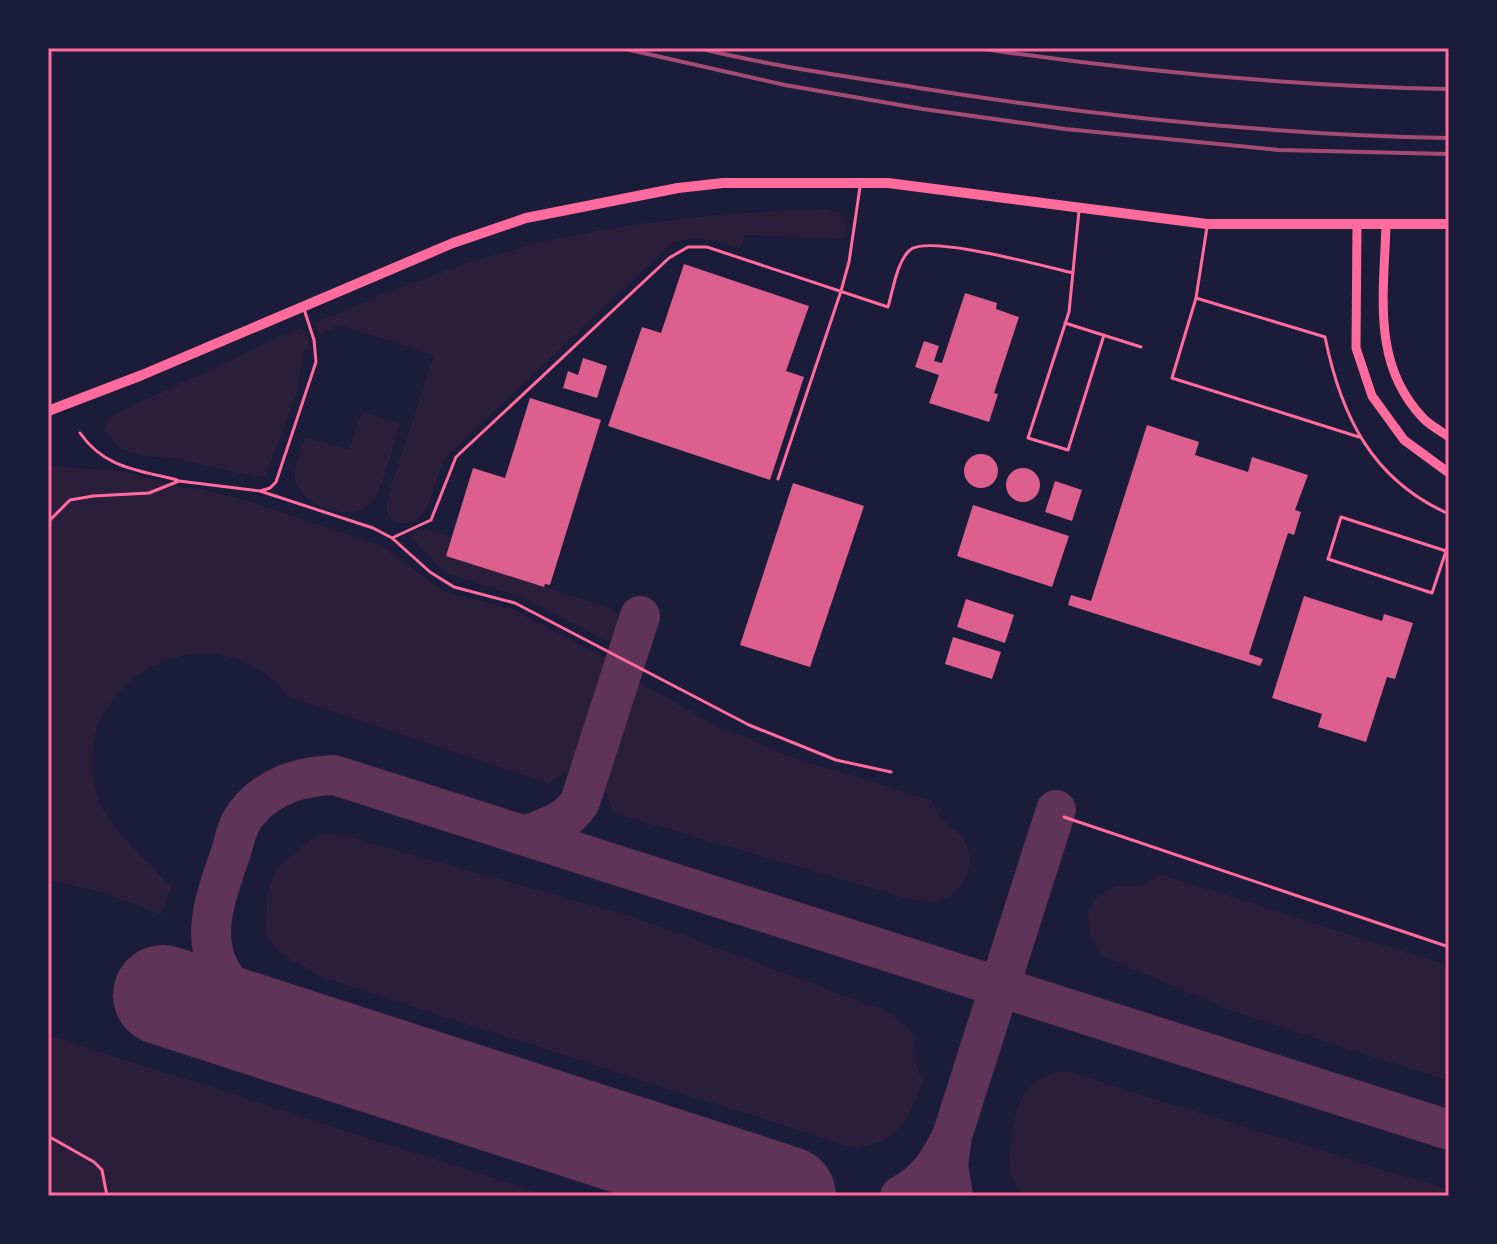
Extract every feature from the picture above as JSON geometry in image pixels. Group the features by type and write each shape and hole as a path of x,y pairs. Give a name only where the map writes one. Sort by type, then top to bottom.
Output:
{"main road":[{"path":"48,411 142,375 453,243 526,218 678,188 723,183 888,183 1207,224 1449,224"},
{"path":"1357,225 1356,348 1372,396 1404,440 1449,473"},
{"path":"1386,225 1385,343 1398,383 1424,419 1449,437"}],"lane":[{"path":"778,479 841,291 849,262 861,182"},
{"path":"1079,208 1069,312 1028,438 1068,450 1104,335"},
{"path":"1207,224 1196,298 1172,378 1359,437"},
{"path":"392,538 431,520 456,457 677,252 688,247 707,247 888,307 907,254 923,244 967,249 1073,273"},
{"path":"1196,298 1325,337 1331,369 1359,437 1379,465 1402,486 1449,514"},
{"path":"260,491 276,482 316,362 308,316 303,306"},
{"path":"1065,323 1141,347"},
{"path":"80,433 91,449 106,460 179,481 260,491 373,528 392,538 430,572 454,587 515,603 763,731 836,760 891,772"},
{"path":"48,522 70,500 149,493 179,481"},
{"path":"1446,551 1341,517 1328,559 1432,593 1446,551 1449,542"},
{"path":"1064,817 1449,947"},
{"path":"48,1136 94,1162 102,1170 107,1196"}],"shaded area":[{"path":"825,209 838,212 846,220 844,239 745,235 740,248 705,239 688,239 671,244 444,459 423,515 401,524 391,520 387,509 389,492 434,355 339,325 320,334 315,323 432,276 552,240 688,218"},
{"path":"299,328 306,331 310,347 303,352 297,392 266,475 256,477 178,459 138,455 121,449 104,431 106,421 111,416"},
{"path":"362,411 400,425 383,480 373,500 359,511 337,512 315,503 298,488 296,463 306,437 349,450"},
{"path":"48,466 123,471 185,488 202,489 249,501 382,546 443,591 512,609 613,661 580,763 549,784 288,697 257,668 221,655 183,655 149,668 119,691 99,723 92,760 100,803 105,812 171,887 161,914 97,891 48,880"},
{"path":"423,529 450,537 445,556 612,608 622,619 623,629 618,639 606,641 519,596 445,573 410,536"},
{"path":"631,678 717,726 794,758 931,800 940,817 966,844 970,861 966,878 956,891 940,900 909,899 613,813 601,775"},
{"path":"322,834 342,835 634,917 883,1010 899,1020 913,1035 923,1081 912,1108 893,1134 856,1149 324,978 278,952 265,934 268,892 277,866"},
{"path":"1160,874 1449,966 1449,1081 1237,1013 1105,957 1090,936 1088,913 1095,899 1115,886 1140,886"},
{"path":"48,1035 549,1196 48,1196"},
{"path":"1065,1071 1449,1190 1449,1196 1023,1196 1010,1168 1016,1113 1025,1093 1040,1078"}],"building":[{"path":"684,264 809,306 786,371 804,377 770,480 608,426 642,327 661,333"},
{"path":"965,293 997,303 996,309 1019,317 994,393 998,394 989,422 929,403 939,375 915,367 924,341 939,346 934,361 942,363"},
{"path":"583,358 607,366 597,398 563,388 568,371 578,375"},
{"path":"530,398 601,420 550,585 545,584 544,587 446,556 473,468 505,478"},
{"path":"1147,425 1199,442 1195,455 1248,472 1252,457 1308,475 1295,510 1301,512 1294,535 1288,533 1249,654 1263,659 1260,666 1068,605 1071,595 1091,601"},
{"path":"981,454 993,459 998,471 993,483 981,488 969,483 964,471 969,459"},
{"path":"1023,468 1035,473 1040,485 1035,497 1023,502 1011,497 1006,485 1011,473"},
{"path":"1055,481 1082,490 1072,521 1045,512"},
{"path":"793,483 864,506 810,667 740,645"},
{"path":"973,505 1069,536 1052,587 957,556"},
{"path":"1304,596 1382,621 1384,614 1413,623 1395,679 1387,677 1366,742 1318,727 1322,714 1272,698"},
{"path":"966,599 1014,615 1005,643 957,627"},
{"path":"953,637 1001,652 992,679 945,664"}],"taxiway":[{"path":"527,835 563,819 580,802 640,616"},
{"path":"317,1045 261,1013 236,992 218,966 213,952 211,923 237,832 247,813 265,796 286,784 334,775 1449,1130"},
{"path":"953,1196 948,1166 952,1136 1056,810"},
{"path":"900,1196 930,1172 951,1138"}],"runway":[{"path":"163,995 786,1196"}],"railway":[{"path":"621,48 785,85 1065,129 1279,150 1449,154"},
{"path":"698,48 836,75 1117,115 1315,133 1449,138"},
{"path":"977,48 1213,76 1331,85 1449,89"}]}
